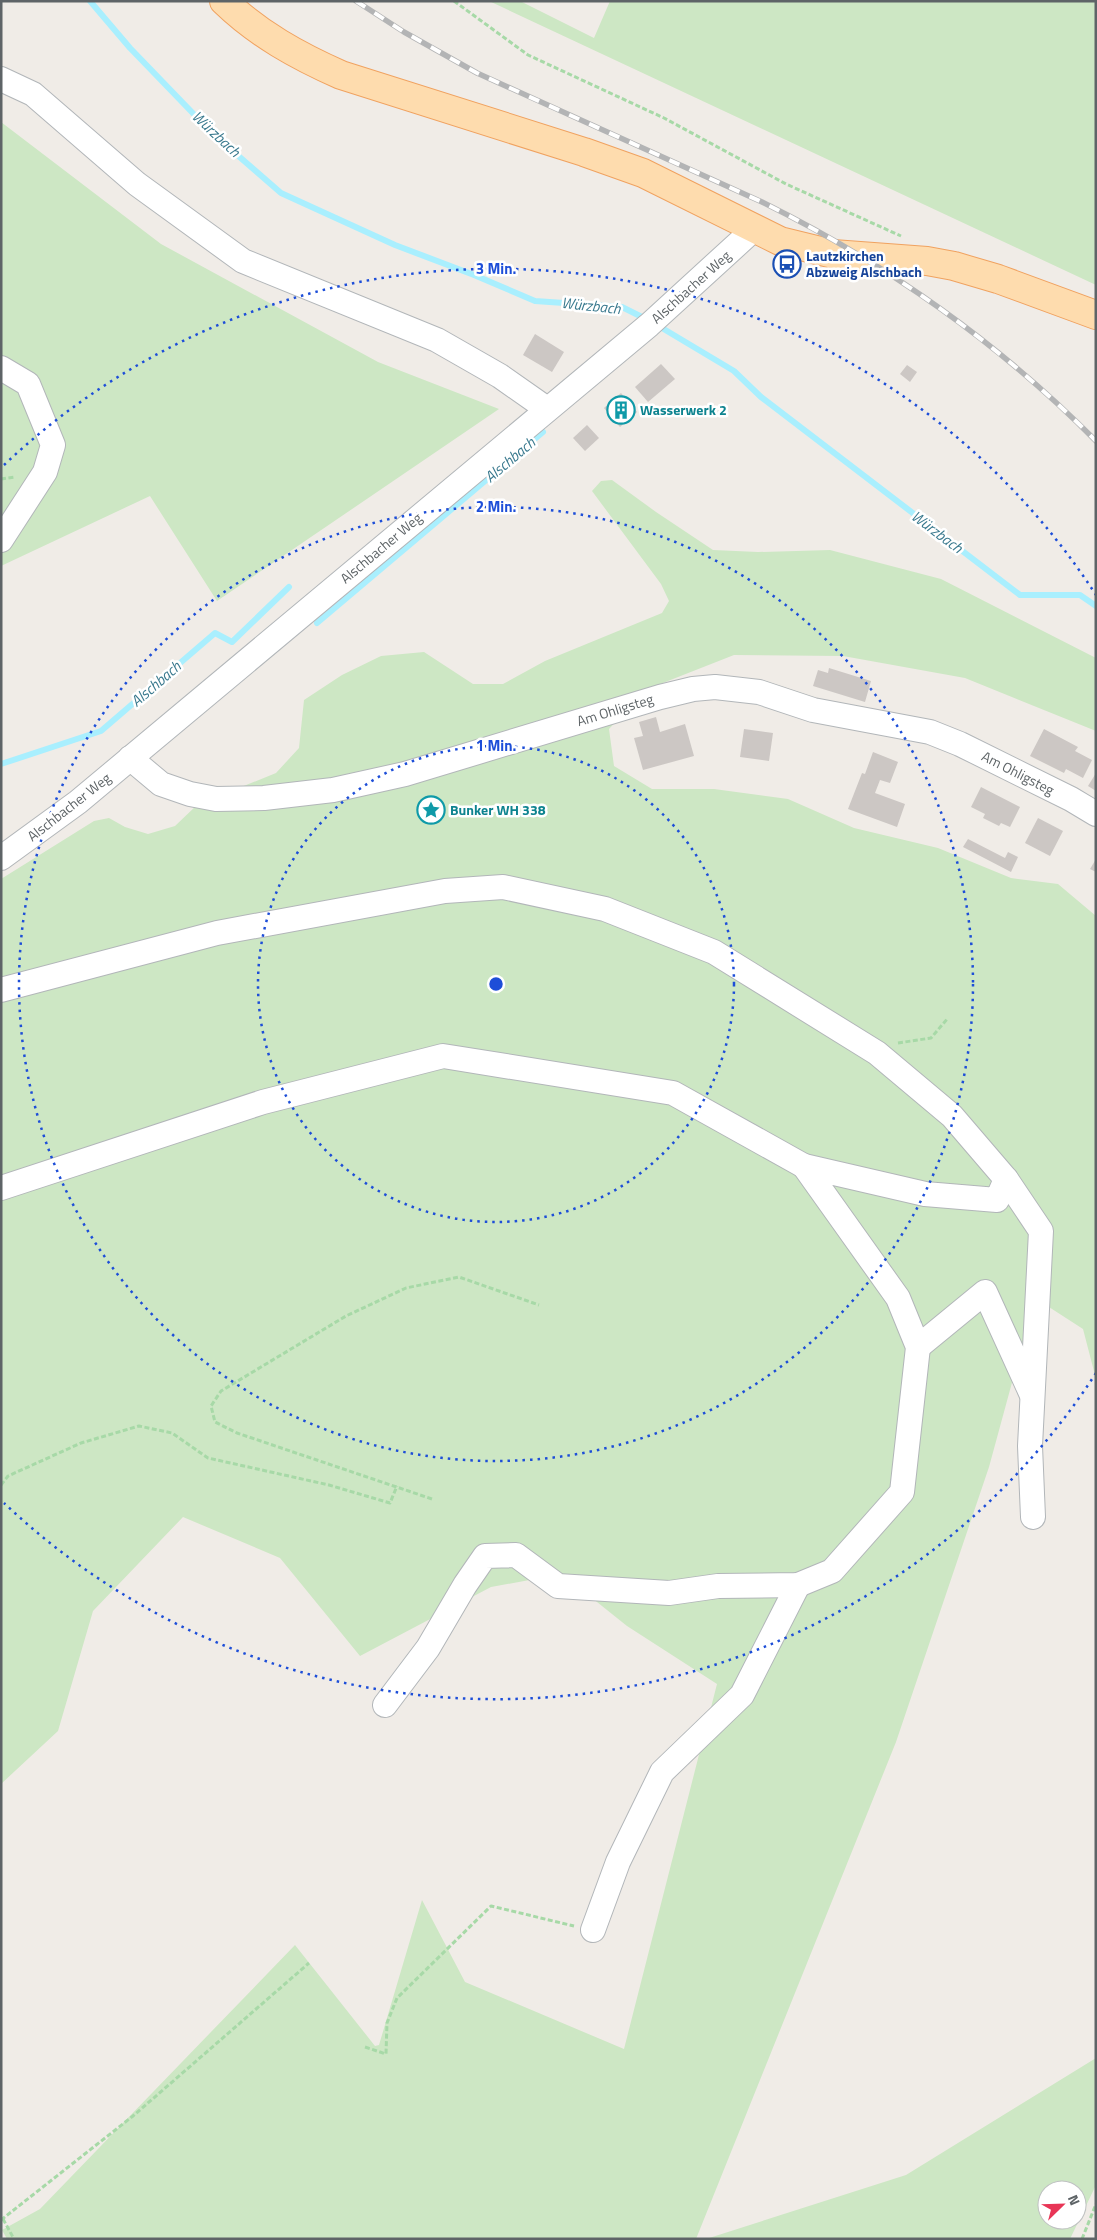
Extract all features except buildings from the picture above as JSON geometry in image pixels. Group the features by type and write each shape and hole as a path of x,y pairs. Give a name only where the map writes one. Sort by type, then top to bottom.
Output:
{"main road":[{"path":"224,1 238,15 275,42 306,60 341,75 584,152 643,173 780,242 833,254 927,261 998,279 1096,315"}],"street":[{"path":"1,79 33,94 137,184 243,261 437,340 500,376 547,409"},
{"name":"Alschbacher Weg","path":"1,858 78,802 649,325 754,229"},
{"path":"1,368 28,384 53,445 44,472 1,540"},
{"name":"Am Ohligsteg","path":"130,758 161,784 190,794 216,799 264,798 333,790 405,774 660,697 715,686 759,692 813,710 847,718 930,732 960,744 1071,799 1096,814"},
{"path":"1,990 217,933 445,890 503,887 605,909 714,952 877,1053 952,1116 1006,1179 1041,1231 1030,1446 1033,1517"},
{"path":"1,1188 263,1102 442,1056 672,1093 804,1166 925,1194 997,1200 1006,1179"},
{"path":"385,1705 428,1648 465,1584 484,1556 516,1555 558,1586 669,1593 718,1586 798,1585 832,1571 902,1492 918,1347 898,1298 804,1166"},
{"path":"918,1347 985,1292 1033,1396"},
{"path":"593,1930 618,1862 662,1772 742,1695 798,1585"}],"path":[{"path":"454,1 528,55 664,118 786,184 898,233 927,261"},
{"path":"877,1053 901,1041 931,1038 948,1018"},
{"path":"432,1499 237,1433 215,1422 211,1406 221,1391 346,1316 406,1288 459,1277 540,1305"},
{"path":"1,1486 8,1476 81,1443 139,1426 172,1433 208,1458 329,1485 390,1503 397,1486"},
{"path":"364,2047 386,2054 387,2023 398,1998 491,1906 593,1930"},
{"path":"14,2239 2,2219 133,2116 309,1963"},
{"path":"1082,2239 1096,2204"}],"green space":[{"path":"489,1 520,1 594,38 610,1 1096,1 1096,285"},
{"path":"1,122 161,244 378,362 499,409 217,601 150,496 1,566"},
{"path":"612,480 713,550 758,552 830,550 941,579 1096,658 1096,731 965,678 843,656 734,655 645,690 609,729 614,766 652,789 714,789 788,799 854,828 938,848 1011,878 1058,884 1096,916 1096,1379 1083,1329 1035,1298 989,1467 896,1742 696,2239 7,2239 2,2230 40,2209 295,1945 375,2046 379,2045 422,1900 465,1982 624,2049 717,1684 627,1626 562,1574 491,1587 360,1656 280,1558 183,1517 93,1611 58,1731 1,1784 1,879 94,821 109,818 125,827 148,834 175,826 197,805 276,773 299,748 304,700 342,675 381,656 424,652 473,684 503,684 545,661 662,613 669,601 661,584 592,491 601,481"},
{"path":"1096,2058 1096,2185 1087,2204 1087,2180 1037,2180 1037,2230 1074,2230 1070,2239 706,2239 906,2175"}],"waterway":[{"name":"Würzbach","path":"90,1 130,48 212,133 281,193 395,245 535,301 622,307 648,320"},
{"name":"Würzbach","path":"657,325 734,371 761,397 1020,595 1080,595 1096,606"},
{"name":"Alschbach","path":"317,623 543,432"},
{"name":"Alschbach","path":"1,764 101,731 215,633 232,642 289,587"}],"railway":[{"path":"356,1 404,32 477,73 762,202 852,251 939,308 980,338 1059,405 1096,441"}],"place":[{"name":"Lautzkirchen Abzweig Alschbach","path":"787,264"},
{"name":"Wasserwerk 2","path":"621,410"},
{"name":"Bunker WH 338","path":"431,810"}]}
